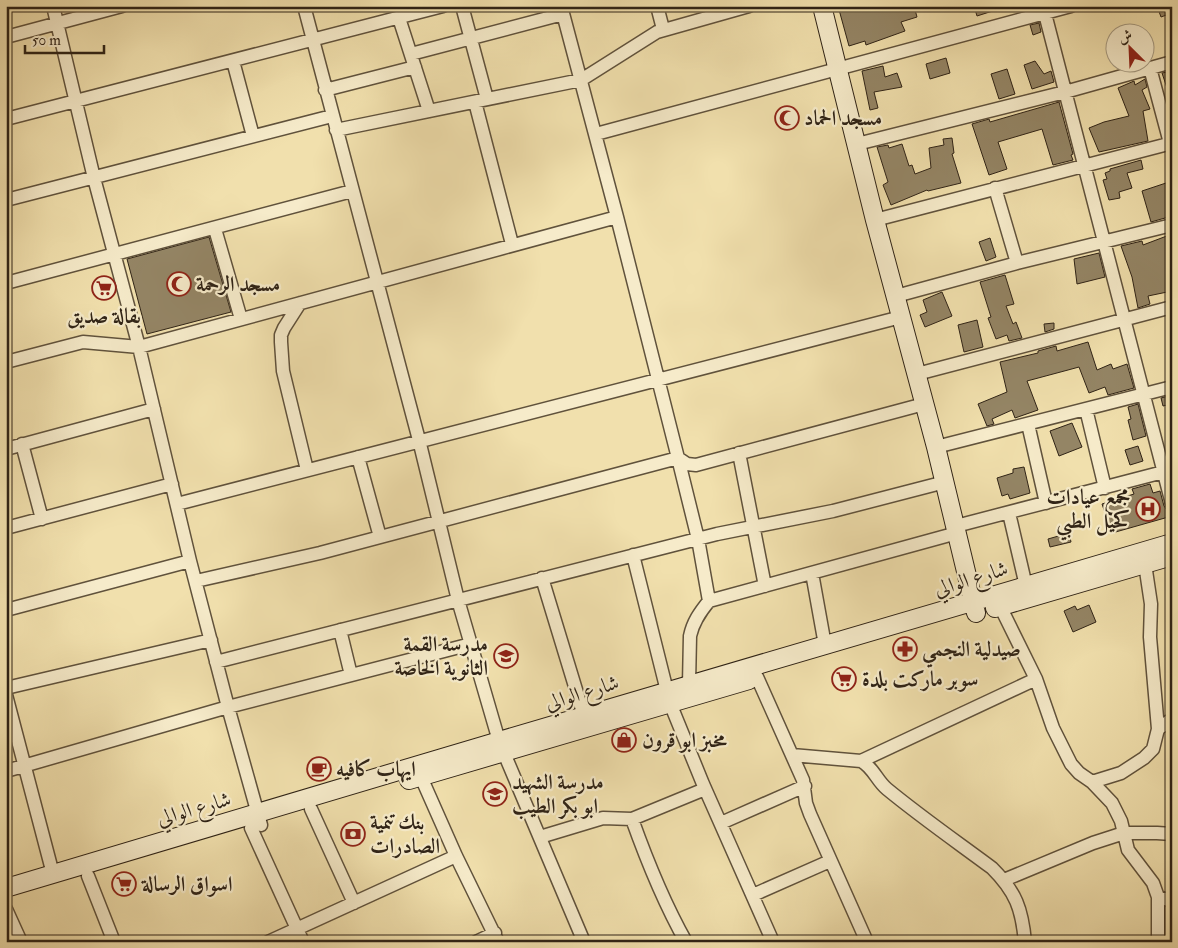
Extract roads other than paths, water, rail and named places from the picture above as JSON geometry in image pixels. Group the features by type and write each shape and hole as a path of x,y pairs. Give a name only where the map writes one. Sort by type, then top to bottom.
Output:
{"street":[{"path":"52,6 257,822 303,942"},
{"path":"6,37 122,6"},
{"path":"304,6 471,644 502,747 584,942"},
{"path":"6,119 443,6"},
{"path":"462,6 512,244"},
{"path":"657,6 663,30"},
{"path":"336,130 581,80 652,34 749,6"},
{"path":"822,6 875,220 936,447 975,607"},
{"path":"596,134 1044,10 1071,6"},
{"path":"411,54 562,10 596,134 678,458 698,539 709,601"},
{"path":"1044,10 1144,395 1168,471 1172,504"},
{"path":"399,18 429,111"},
{"path":"233,61 253,136"},
{"path":"1156,66 1172,62"},
{"path":"325,90 415,67"},
{"path":"857,144 1065,92 1136,72"},
{"path":"875,220 1171,143 1151,72"},
{"path":"6,200 332,116"},
{"path":"995,188 1017,263"},
{"path":"6,283 215,229 352,191"},
{"path":"6,362 83,342 139,347 512,244 617,217"},
{"path":"896,296 1017,263 1172,225"},
{"path":"215,229 241,319"},
{"path":"300,303 284,328 281,342 285,379 307,470"},
{"path":"917,374 1172,306"},
{"path":"177,504 901,317"},
{"path":"936,447 1172,387"},
{"path":"196,582 380,538 678,458 687,464 696,465 924,404"},
{"path":"6,448 154,409"},
{"path":"1086,409 1105,488"},
{"path":"1028,424 1046,503"},
{"path":"22,444 42,519"},
{"path":"738,453 765,586"},
{"path":"358,457 380,538"},
{"path":"689,684 691,629 698,615 709,601 812,573 1009,513 1168,471"},
{"path":"216,662 698,539 833,511 944,482"},
{"path":"6,528 172,484"},
{"path":"1009,513 1026,586"},
{"name":"شارع الوالي","path":"6,888 53,874 311,809 421,777 584,716 757,677 975,607 1026,586 1172,543"},
{"path":"634,556 668,697 705,789 773,942"},
{"name":"شارع الوالي","path":"6,900 668,697 689,684 825,645 975,607 1000,606 1172,556"},
{"path":"6,610 190,561"},
{"path":"1092,782 1121,773 1144,758 1153,749 1158,729 1150,637 1151,604 1145,564"},
{"path":"812,573 825,645"},
{"path":"542,578 584,716"},
{"path":"1000,606 1036,679 1053,728 1071,764 1112,803 1121,821 1128,850 1153,883 1158,897 1158,942"},
{"path":"340,630 351,675"},
{"path":"6,688 211,640"},
{"path":"6,771 228,707 471,644"},
{"path":"757,677 804,786 806,803 810,814 867,942"},
{"path":"861,761 1036,679"},
{"path":"6,695 23,766 53,874"},
{"path":"1158,729 1172,719"},
{"path":"792,756 861,761 866,764 884,787 992,868 1004,880 1022,916 1025,942"},
{"path":"421,777 456,856 497,938 476,942"},
{"path":"721,823 804,786"},
{"path":"540,837 603,818 632,819 705,789"},
{"path":"311,809 354,903"},
{"path":"632,819 649,868 686,942"},
{"path":"1004,880 1086,846 1124,833 1158,832 1172,834"},
{"path":"268,942 456,856"},
{"path":"753,895 830,861"},
{"path":"88,876 114,942"},
{"path":"1158,897 1172,901"},
{"path":"6,909 21,942"}],"place":[{"name":"مسجد الحماد","path":"787,118"},
{"name":"مسجد الرحمة","path":"179,284"},
{"name":"بقالة صديق","path":"104,288"},
{"name":"مجمع عيادات كحيل الطبي","path":"1148,509"},
{"name":"صيدلية النجمي","path":"905,649"},
{"name":"مدرسة القمة الثانوية الخاصة","path":"506,656"},
{"name":"سوبر ماركت بلدة","path":"844,679"},
{"name":"مخبز ابو قرون","path":"624,740"},
{"name":"ايهاب كافيه","path":"319,769"},
{"name":"مدرسة الشهيد ابو بكر الطيب","path":"495,794"},
{"name":"بنك تنمية الصادرات","path":"353,834"},
{"name":"اسواق الرسالة","path":"124,884"}]}
